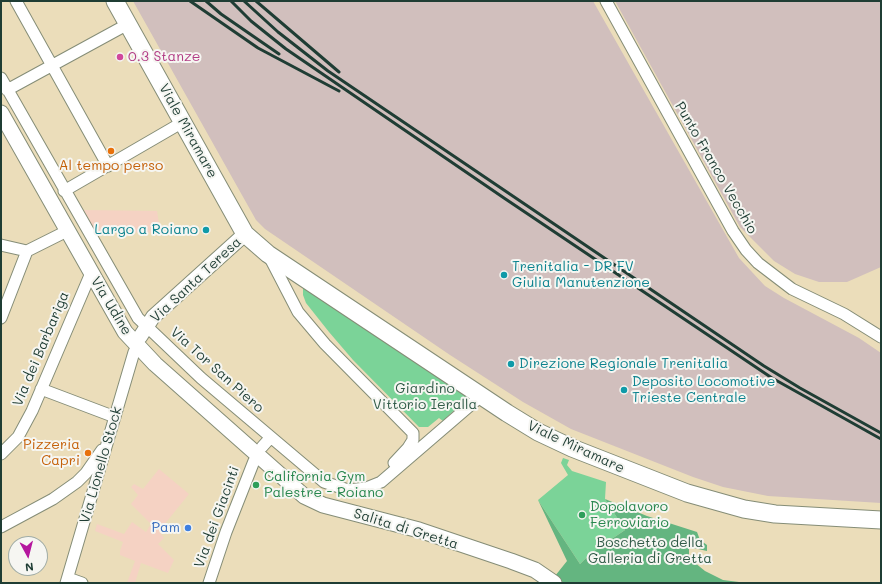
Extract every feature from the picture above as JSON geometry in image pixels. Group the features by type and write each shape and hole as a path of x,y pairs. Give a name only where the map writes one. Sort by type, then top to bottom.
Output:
{"main road":[{"name":"Viale Miramare","path":"115,1 245,234 268,254 481,396 531,428 559,442 619,467 713,502 764,512 881,520"},
{"name":"Via Udine","path":"1,113 115,316 138,346 260,461"},
{"name":"Salita di Gretta","path":"260,461 311,500 327,506 419,530 535,570 554,583"}],"street":[{"path":"16,1 108,166"},
{"name":"Punto Franco Vecchio","path":"606,1 732,231 746,250 758,263 792,289 844,314 881,337"},
{"path":"7,90 128,24"},
{"name":"Via Tor San Piero","path":"1,78 143,331 324,482 348,490 366,488 381,482 481,396"},
{"path":"64,191 183,122"},
{"path":"1,318 27,252 67,231"},
{"name":"Via Santa Teresa","path":"143,331 153,317 245,234"},
{"path":"1,245 27,252"},
{"name":"Viale Miramare","path":"268,254 284,288 298,312 325,344 414,433 413,440 408,448 388,469 386,478"},
{"name":"Via dei Barbariga","path":"1,454 18,437 41,389 91,273"},
{"name":"Via Lionello Stock","path":"68,581 134,352"},
{"path":"41,389 115,417"},
{"path":"262,447 271,437"},
{"path":"1,527 53,499 77,482 86,473 108,442"},
{"name":"Via dei Giacinti","path":"209,583 226,532 260,461"},
{"path":"68,581 82,583"}],"shaded area":[{"path":"133,1 593,1 739,258 765,286 784,298 859,338 881,353 881,503 768,496 723,487 693,477 571,429 523,402 450,355 265,229 256,220"},
{"path":"615,1 881,1 881,267 847,282 819,282 795,274 774,261 740,227"},
{"path":"82,210 157,211 159,223 165,233 101,232 98,236"},
{"path":"159,469 189,494 159,531 164,538 158,544 174,560 168,573 141,563 135,583 127,583 135,561 120,555 123,542 95,531 97,524 124,534 132,522 146,532 151,524 131,504 138,495 131,487 134,484 143,489"}],"green space":[{"name":"Giardino Vittorio Ieralla","path":"303,285 468,397 443,421 439,418 428,427 419,427 353,360 329,332 306,303 303,295"},
{"name":"Dopolavoro Ferroviario","path":"563,458 569,460 567,465 572,471 606,482 605,499 625,530 591,553 580,564 538,500 568,475 561,463"},
{"name":"Boschetto della Galleria di Gretta","path":"605,499 647,516 697,532 700,540 707,545 707,551 689,547 689,558 705,571 723,580 747,583 563,583 555,576 567,561 538,500 580,564 591,553 625,530"}],"railway":[{"path":"190,1 258,48 339,91"},
{"path":"206,1 221,14 279,54"},
{"path":"231,1 251,21 286,49 504,198 772,378 881,439"},
{"path":"244,1 278,32 328,71 764,366 800,388 881,433"},
{"path":"256,1 339,72"}],"place":[{"name":"0.3 Stanze","path":"120,57"},
{"name":"Al tempo perso","path":"111,151"},
{"name":"Largo a Roiano","path":"206,230"},
{"name":"Trenitalia - DR FV Giulia Manutenzione","path":"504,275"},
{"name":"Direzione Regionale Trenitalia","path":"511,364"},
{"name":"Deposito Locomotive Trieste Centrale","path":"624,390"},
{"name":"Pizzeria Capri","path":"88,453"},
{"name":"California Gym Palestre - Roiano","path":"256,485"},
{"name":"Dopolavoro Ferroviario","path":"582,515"},
{"name":"Pam","path":"188,528"}]}
